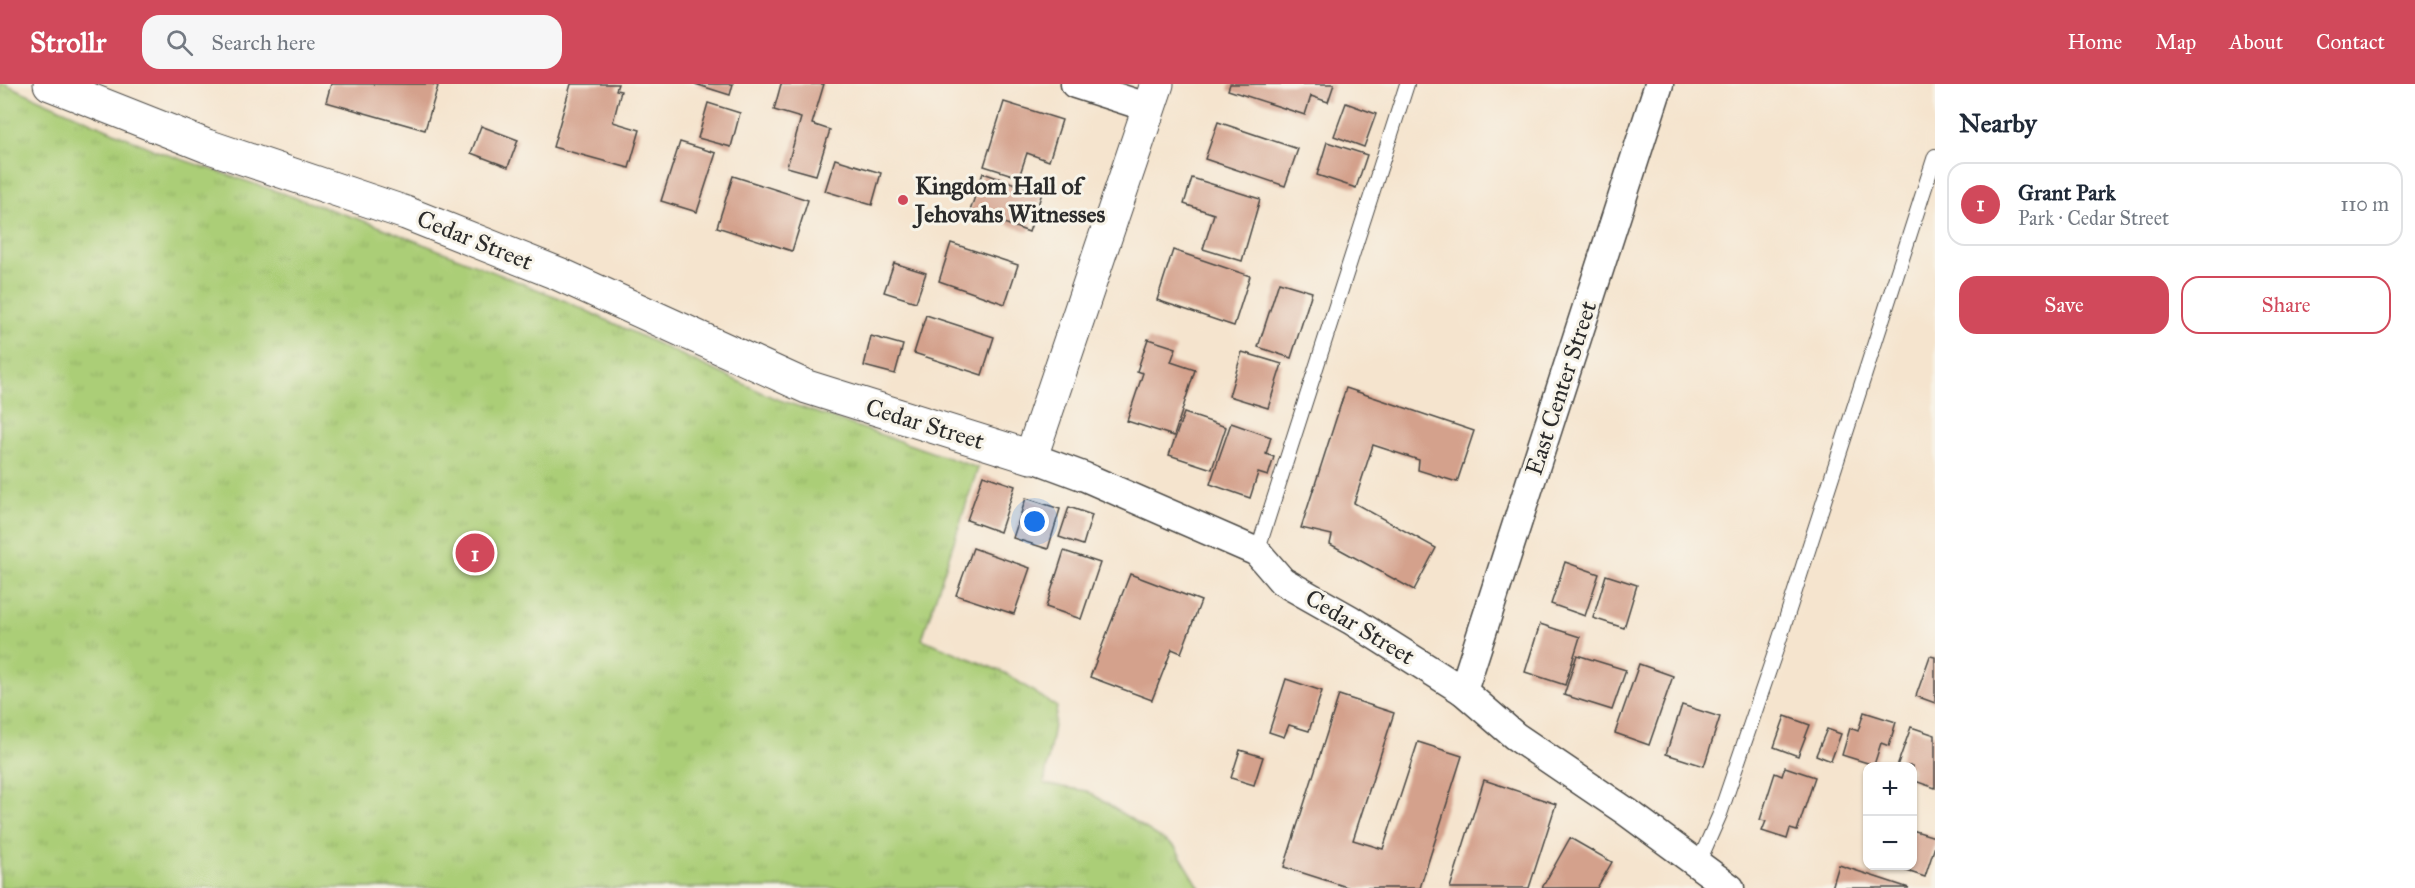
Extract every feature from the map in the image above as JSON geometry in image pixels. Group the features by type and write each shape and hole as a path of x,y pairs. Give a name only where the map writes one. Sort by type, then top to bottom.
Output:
{"main road":[{"name":"Cedar Street","path":"50,84 207,146 406,213 549,269 807,387 1031,457"},
{"path":"1031,457 1154,96"}],"street":[{"path":"1076,84 1154,96"},
{"name":"East Center Street","path":"1463,691 1659,84"},
{"name":"Cedar Street","path":"1031,457 1085,477 1257,552 1282,581 1351,620 1463,691 1515,736 1627,812 1730,888"}],"lane":[{"path":"1257,552 1407,84"},
{"path":"1698,864 1720,814 1777,647 1935,156"}],"green space":[{"path":"0,84 5,84 157,151 373,224 559,298 774,398 978,468 922,639 1005,673 1057,707 1044,784 1087,791 1175,847 1200,888 0,888"}],"building":[{"path":"331,84 432,84 438,86 425,130 326,102"},
{"path":"571,84 618,84 616,90 621,91 613,122 640,130 629,168 553,147"},
{"path":"695,84 733,84 730,95"},
{"path":"781,84 824,84 812,124 830,130 816,175 787,167 801,118 774,110"},
{"path":"1230,84 1334,84 1328,102 1311,96 1305,115 1228,90"},
{"path":"1004,102 1062,120 1049,161 1027,153 1019,177 984,166"},
{"path":"708,103 740,113 731,147 698,138"},
{"path":"1346,103 1376,114 1364,147 1334,136"},
{"path":"1218,122 1298,149 1285,186 1205,159"},
{"path":"481,126 518,140 508,167 471,153"},
{"path":"680,142 716,153 697,212 661,201"},
{"path":"1327,142 1367,155 1356,188 1317,175"},
{"path":"835,159 881,173 872,205 825,191"},
{"path":"983,173 1042,193 1029,232 970,211"},
{"path":"733,176 808,200 792,251 717,227"},
{"path":"1192,178 1260,199 1242,261 1203,249 1214,214 1184,204"},
{"path":"951,243 1018,265 1005,304 939,281"},
{"path":"1173,250 1250,276 1234,326 1157,300"},
{"path":"894,263 926,273 916,302 884,292"},
{"path":"1279,282 1312,292 1291,358 1258,347"},
{"path":"926,315 994,337 982,375 914,353"},
{"path":"871,336 903,345 895,374 864,366"},
{"path":"1148,339 1176,348 1171,362 1195,370 1174,436 1127,421 1143,373 1137,371"},
{"path":"1242,352 1282,364 1268,408 1229,396"},
{"path":"1346,388 1474,431 1457,482 1418,470 1419,460 1373,445 1354,503 1436,548 1414,590 1330,544 1332,535 1301,528"},
{"path":"1184,413 1226,427 1212,469 1169,455"},
{"path":"1231,423 1271,437 1266,454 1274,457 1268,476 1258,473 1250,498 1210,484"},
{"path":"983,475 1015,486 1000,532 967,520"},
{"path":"1026,498 1060,509 1048,549 1013,538"},
{"path":"1069,507 1092,515 1083,545 1059,537"},
{"path":"973,548 1030,568 1014,614 956,595"},
{"path":"1064,551 1100,563 1081,619 1046,607"},
{"path":"1565,562 1599,574 1585,616 1551,604"},
{"path":"1130,574 1201,601 1181,653 1172,649 1152,700 1090,677"},
{"path":"1606,575 1637,585 1624,628 1593,618"},
{"path":"1540,624 1580,637 1565,685 1525,672"},
{"path":"1577,655 1626,670 1612,710 1564,695"},
{"path":"1930,656 1935,657 1935,703 1916,696"},
{"path":"1639,664 1673,676 1649,745 1615,733"},
{"path":"1286,679 1322,691 1309,731 1289,725 1284,737 1269,732"},
{"path":"1339,695 1394,713 1353,840 1383,849 1418,742 1462,756 1420,888 1350,888 1284,867"},
{"path":"1682,705 1720,717 1704,766 1666,754"},
{"path":"1864,712 1896,722 1889,746 1881,743 1875,762 1864,762 1842,755 1850,728 1858,731"},
{"path":"1785,716 1810,725 1798,756 1774,747"},
{"path":"1911,727 1935,735 1935,788 1917,782 1917,762 1898,762"},
{"path":"1827,729 1841,734 1831,761 1816,755"},
{"path":"1240,750 1263,757 1254,785 1231,778"},
{"path":"1785,767 1815,777 1797,831 1790,829 1787,839 1762,831 1766,821 1760,820 1775,773 1782,776"},
{"path":"1484,780 1556,804 1529,888 1450,888"},
{"path":"1917,832 1935,837 1935,846 1925,877 1904,870 1917,870"},
{"path":"1570,838 1612,862 1597,888 1542,888"},
{"path":"1839,865 1909,888 1832,888"}],"place":[{"name":"Kingdom Hall of Jehovahs Witnesses","path":"903,200"},
{"name":"Grant Park","path":"475,553"}]}
